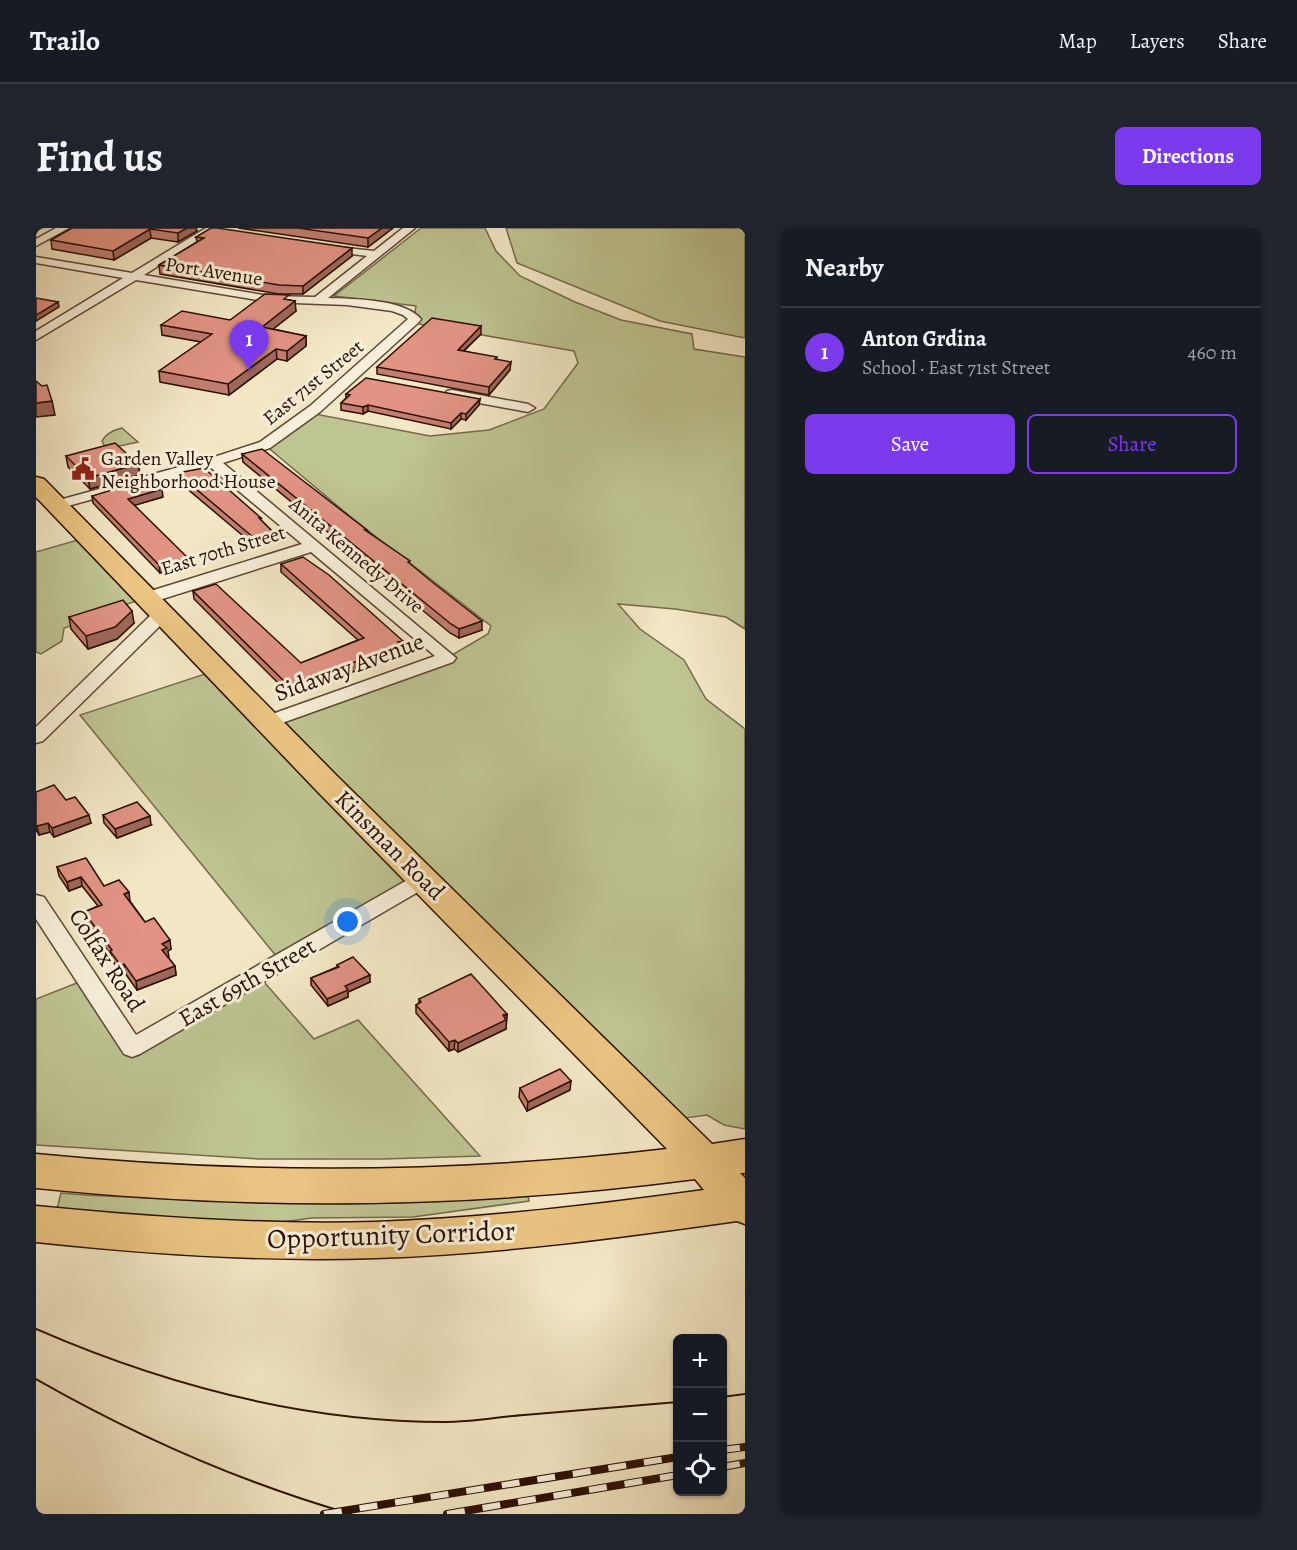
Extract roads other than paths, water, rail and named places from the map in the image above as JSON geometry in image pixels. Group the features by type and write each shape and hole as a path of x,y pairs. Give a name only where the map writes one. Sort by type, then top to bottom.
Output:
{"main road":[{"name":"Kinsman Road","path":"36,484 744,1204"},
{"name":"Opportunity Corridor","path":"36,1171 182,1183 358,1187 526,1180 745,1156"},
{"name":"Opportunity Corridor","path":"36,1224 108,1231 270,1239 418,1238 593,1223 744,1204"}],"street":[{"path":"36,243 64,228"},
{"path":"36,336 134,277 208,228 230,232"},
{"path":"317,301 410,228"},
{"path":"310,245 374,254"},
{"name":"Port Avenue","path":"36,260 261,297 371,305 401,310 412,315 415,319 413,323"},
{"name":"East 71st Street","path":"57,505 213,462 265,445 315,409 413,323"},
{"path":"353,376 372,380"},
{"path":"440,392 528,408"},
{"name":"Anita Kennedy Drive","path":"213,462 447,658"},
{"name":"East 70th Street","path":"36,737 155,606 313,546"},
{"name":"Sidaway Avenue","path":"268,722 447,658"},
{"name":"East 69th Street","path":"132,1048 423,880"},
{"name":"Colfax Road","path":"36,902 132,1048"}],"tram line":[{"path":"36,1329 135,1368 186,1383 288,1408 340,1415 456,1422 673,1402"},
{"path":"36,1379 112,1420 189,1456 269,1487 351,1514"},
{"path":"727,1396 745,1394"}],"railway":[{"path":"727,1449 745,1447"},
{"path":"324,1514 673,1458"},
{"path":"727,1466 745,1463"},
{"path":"447,1514 673,1476"}],"place":[{"name":"Anton Grdina","path":"249,370"},
{"name":"Garden Valley Neighborhood House","path":"83,469"}]}
